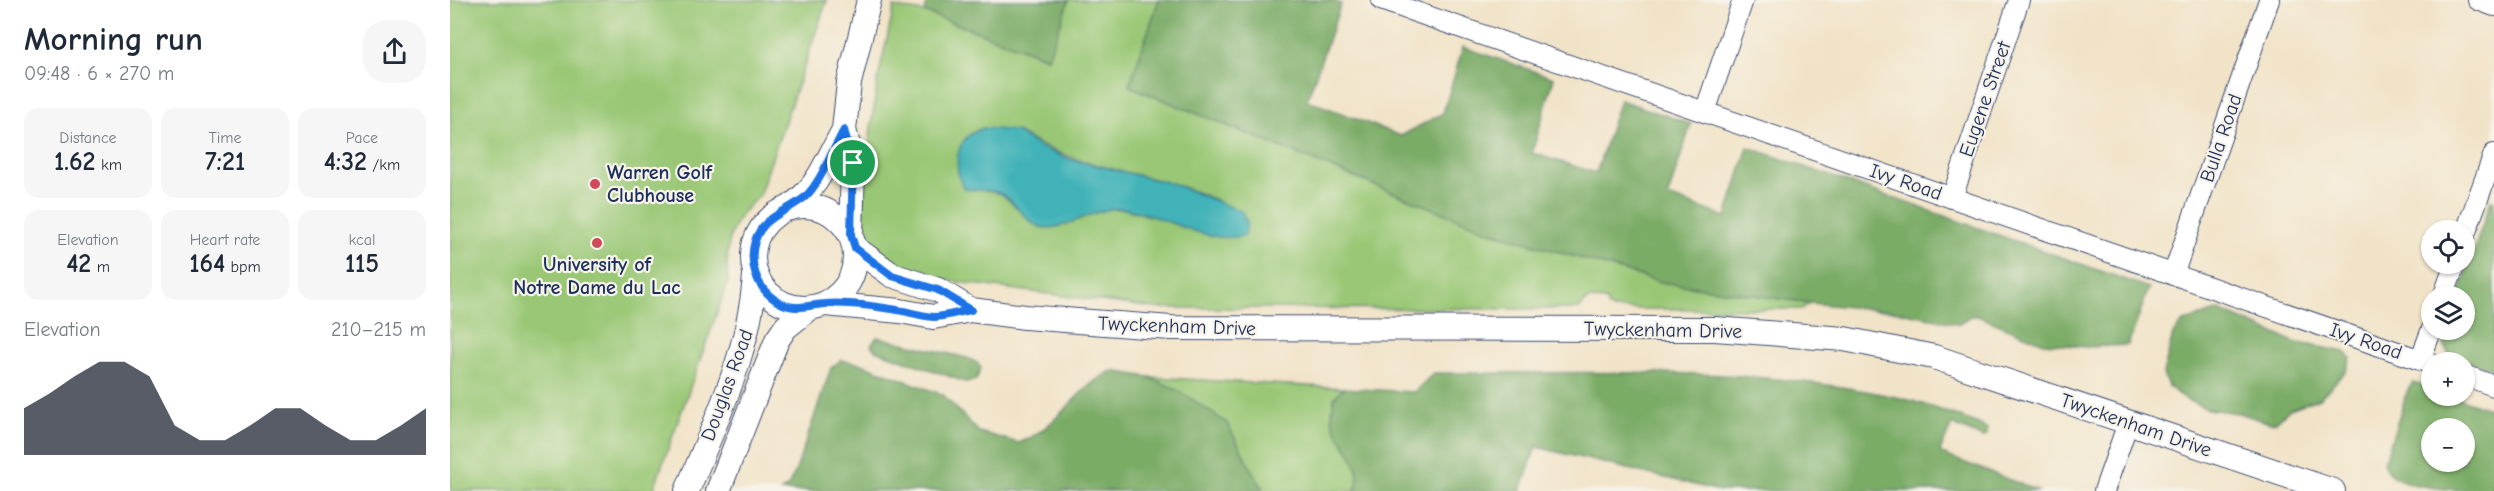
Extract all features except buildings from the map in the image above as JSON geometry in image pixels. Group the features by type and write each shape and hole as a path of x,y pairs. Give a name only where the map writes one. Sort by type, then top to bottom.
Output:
{"street":[{"path":"844,130 825,162 818,181 805,196 775,214 762,226 754,241 752,258 755,275 764,290 777,301 793,308 818,306 839,294 849,281 855,265 853,163 844,130 849,83 869,0"},
{"name":"Ivy Road","path":"1381,0 2421,360"},
{"path":"1705,112 1743,0"},
{"name":"Eugene Street","path":"1952,198 2019,0"},
{"name":"Bulla Road","path":"2173,275 2269,0"},
{"path":"2478,0 2494,6"},
{"path":"2470,220 2494,154"},
{"path":"790,207 805,205 825,210 843,222 853,241"},
{"name":"Twyckenham Drive","path":"853,241 892,276 938,290 971,310"},
{"name":"Douglas Road","path":"687,491 741,352 753,307 755,275"},
{"name":"Twyckenham Drive","path":"818,306 900,311 933,317 971,310 1037,318 1171,328 1715,328 1844,339 1934,357 2333,491"},
{"name":"Douglas Road","path":"718,491 777,340 786,327 818,306"},
{"path":"2475,379 2494,386"},
{"path":"2104,491 2128,423"}],"green space":[{"path":"450,0 827,0 759,196 741,215 731,234 727,256 728,282 653,491 450,491"},
{"path":"928,0 1069,0 1048,58 924,12"},
{"path":"1069,0 1159,0 1129,86 1488,231 1661,282 1810,303 1802,309 1613,309 1607,306 1606,300 1588,299 1579,309 1154,308 957,282 910,272 887,257 869,239 862,217 863,188 877,83 894,7 924,12 1047,58","holes":["1015,131 1034,142 1072,158 1173,184 1216,200 1186,226 1125,209 1104,209 1067,223 1030,221 1002,194 986,191"]},
{"path":"1159,0 1330,0 1341,4 1307,100 1401,136 1443,113 1463,47 1554,78 1532,153 1596,173 1620,100 1691,124 1668,196 1726,217 1748,147 2149,288 2128,345 2086,347 2044,343 1978,316 1971,316 1959,324 1901,312 1810,303 1661,282 1488,231 1129,86"},
{"path":"2491,200 2494,201 2494,370 2475,364 2475,352 2448,352 2443,342 2444,340 2475,340 2475,286 2462,286 2466,274 2475,274 2475,247"},
{"path":"2219,310 2294,342 2345,352 2351,358 2346,371 2320,398 2290,409 2276,422 2270,423 2239,413 2207,409 2187,400 2168,386 2163,374 2173,334 2183,322"},
{"path":"877,337 967,358 976,362 981,368 976,380 965,382 875,350 871,345"},
{"path":"841,360 862,364 943,395 979,432 1019,443 1044,428 1087,387 1112,371 1149,377 1181,392 1227,423 1263,491 781,491 788,486 796,470 831,368"},
{"path":"1608,372 1724,375 1782,379 1896,397 1982,425 1987,429 1987,435 1983,438 1952,424 1940,451 1942,454 2039,491 1720,491 1536,447 1521,491 1355,491 1358,473 1333,423 1334,398 1343,388 1414,392 1434,373"},
{"path":"1149,377 1343,388 1334,402 1332,415 1335,428 1355,464 1358,477 1355,491 1263,491 1261,484 1181,392"},
{"path":"2413,383 2421,385 2421,406 2475,406 2475,404 2494,411 2494,491 2449,490 2413,484 2388,472 2384,463 2408,389"}],"water":[{"path":"983,128 1015,131 1040,147 1070,159 1174,184 1241,211 1247,222 1245,235 1231,238 1217,237 1126,209 1103,211 1050,228 1035,225 1003,195 963,188 958,169 959,149 966,138"}],"place":[{"name":"Warren Golf Clubhouse","path":"595,184"},
{"name":"University of Notre Dame du Lac","path":"597,243"}],"route":[{"path":"844,130 853,163 850,205 851,235 855,248 892,276 938,290 971,310 933,317 900,311 825,304 810,308 793,308 777,301 764,290 755,275 752,258 754,241 762,226 775,214 805,196 818,181 825,162 844,130"}]}
